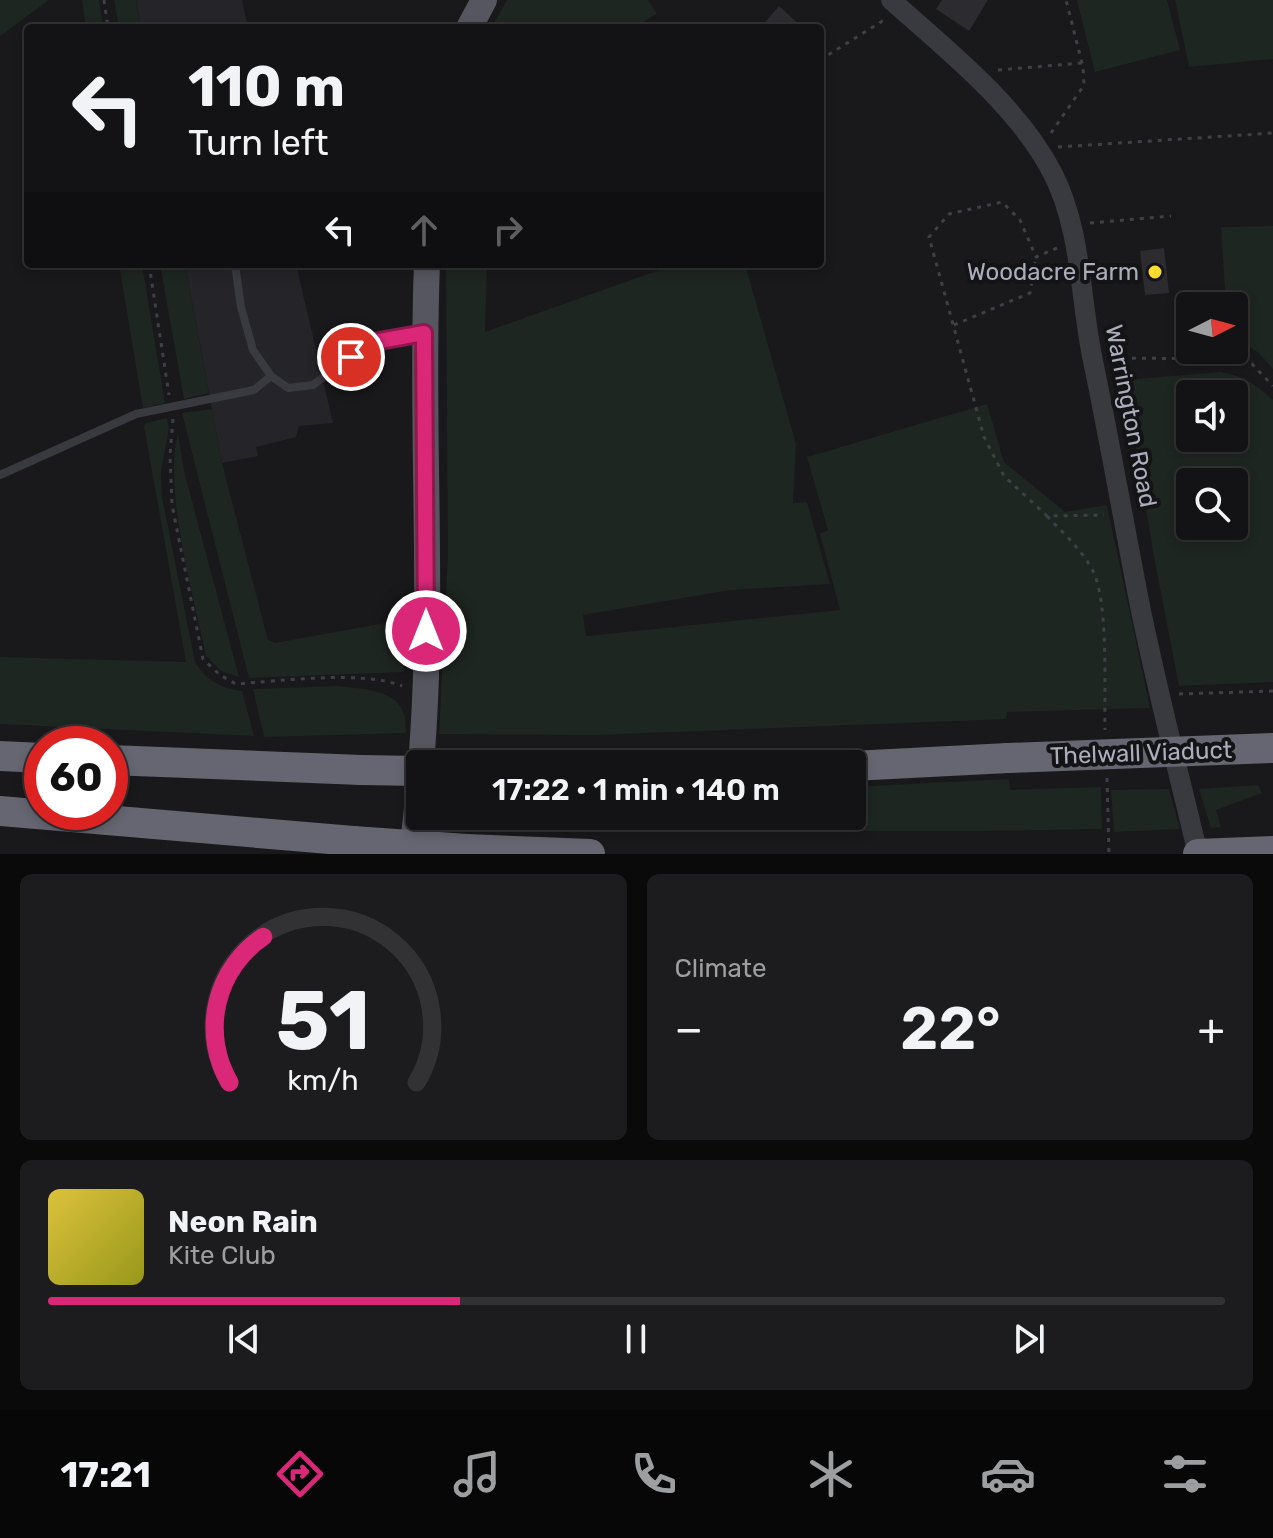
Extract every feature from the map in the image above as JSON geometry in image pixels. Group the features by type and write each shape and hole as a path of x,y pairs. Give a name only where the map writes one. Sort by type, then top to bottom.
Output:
{"highway":[{"name":"Thelwall Viaduct","path":"866,765 1273,748"},
{"path":"0,756 24,757"},
{"path":"128,761 406,771"},
{"path":"0,811 353,841 590,854"},
{"path":"1198,854 1273,851"}],"main road":[{"path":"471,24 484,0"},
{"path":"422,750 426,652 424,333 427,268"},
{"path":"412,854 415,830"}],"street":[{"name":"Warrington Road","path":"894,3 999,101 1038,149 1064,198 1092,358 1159,694 1198,854"}],"lane":[{"path":"236,268 241,307 253,350 271,376 288,388 313,385 368,343 424,333"},
{"path":"0,475 136,414 254,390 271,376"}],"path":[{"path":"104,0 107,24"},
{"path":"1038,149 1084,85 1066,0"},
{"path":"824,58 881,24 894,3"},
{"path":"973,76 998,70 1082,65"},
{"path":"1038,149 1273,133"},
{"path":"954,325 1030,293 1036,257 1020,220 1002,202 949,214 929,237 984,437 1004,476 1074,543 1093,571 1102,601 1106,743"},
{"path":"1036,257 1072,232 1171,216"},
{"path":"150,268 173,419 170,455 172,505 203,659 220,675 236,684 381,679 402,686 409,694"},
{"path":"1092,358 1231,359 1252,364 1273,386"},
{"path":"1047,516 1123,514"},
{"path":"1159,694 1273,691"},
{"path":"1107,775 1109,854"}],"shaded area":[{"path":"0,0 49,0 0,36"},
{"path":"82,0 99,0 102,24 85,24"},
{"path":"114,0 136,0 140,24 118,24"},
{"path":"136,0 242,0 247,24 140,24"},
{"path":"507,0 648,0 657,14 639,24 493,24"},
{"path":"1077,0 1167,0 1180,50 1095,72"},
{"path":"1175,0 1273,0 1273,59 1189,67"},
{"path":"1273,226 1273,369 1248,346 1248,292 1225,292 1221,227"},
{"path":"120,268 143,268 165,403 143,408"},
{"path":"161,268 186,268 209,393 184,399"},
{"path":"186,268 297,268 333,423 299,426 296,437 256,447 258,456 222,463"},
{"path":"446,268 487,268 485,332 665,268 746,268 796,444 793,503 807,502 830,584 730,590 583,615 586,636 840,610 820,534 828,530 807,457 987,404 1004,462 1065,512 1107,505 1150,708 1007,712 1006,719 596,735 439,734 448,555"},
{"path":"1220,372 1245,380 1176,380 1176,452 1248,452 1249,382 1273,400 1273,682 1179,686 1125,380"},
{"path":"212,409 222,463 268,640 275,643 401,620 404,672 249,678 182,413"},
{"path":"167,418 169,428 161,472 162,497 195,662 215,682 242,691 254,736 128,730 128,726 0,724 0,657 186,662 144,426"},
{"path":"178,433 184,471 239,677 221,671 206,656 177,513 174,457"},
{"path":"336,686 375,691 393,699 404,714 406,733 264,737 253,689"},
{"path":"1009,779 1010,790 1101,787 1102,829 856,831 774,830 866,830 866,786"},
{"path":"1258,785 1262,793 1216,810 1221,827 1211,828 1199,789"},
{"path":"1169,789 1180,829 1114,832 1111,790"}],"building":[{"path":"942,0 988,0 969,31 936,9"},
{"path":"779,6 799,24 763,24"},
{"name":"Woodacre Farm","path":"1164,248 1169,293 1145,295 1140,251"}],"place":[{"name":"Woodacre Farm","path":"1155,272"}],"route":[{"path":"351,357 368,343 424,333 426,631"}]}
